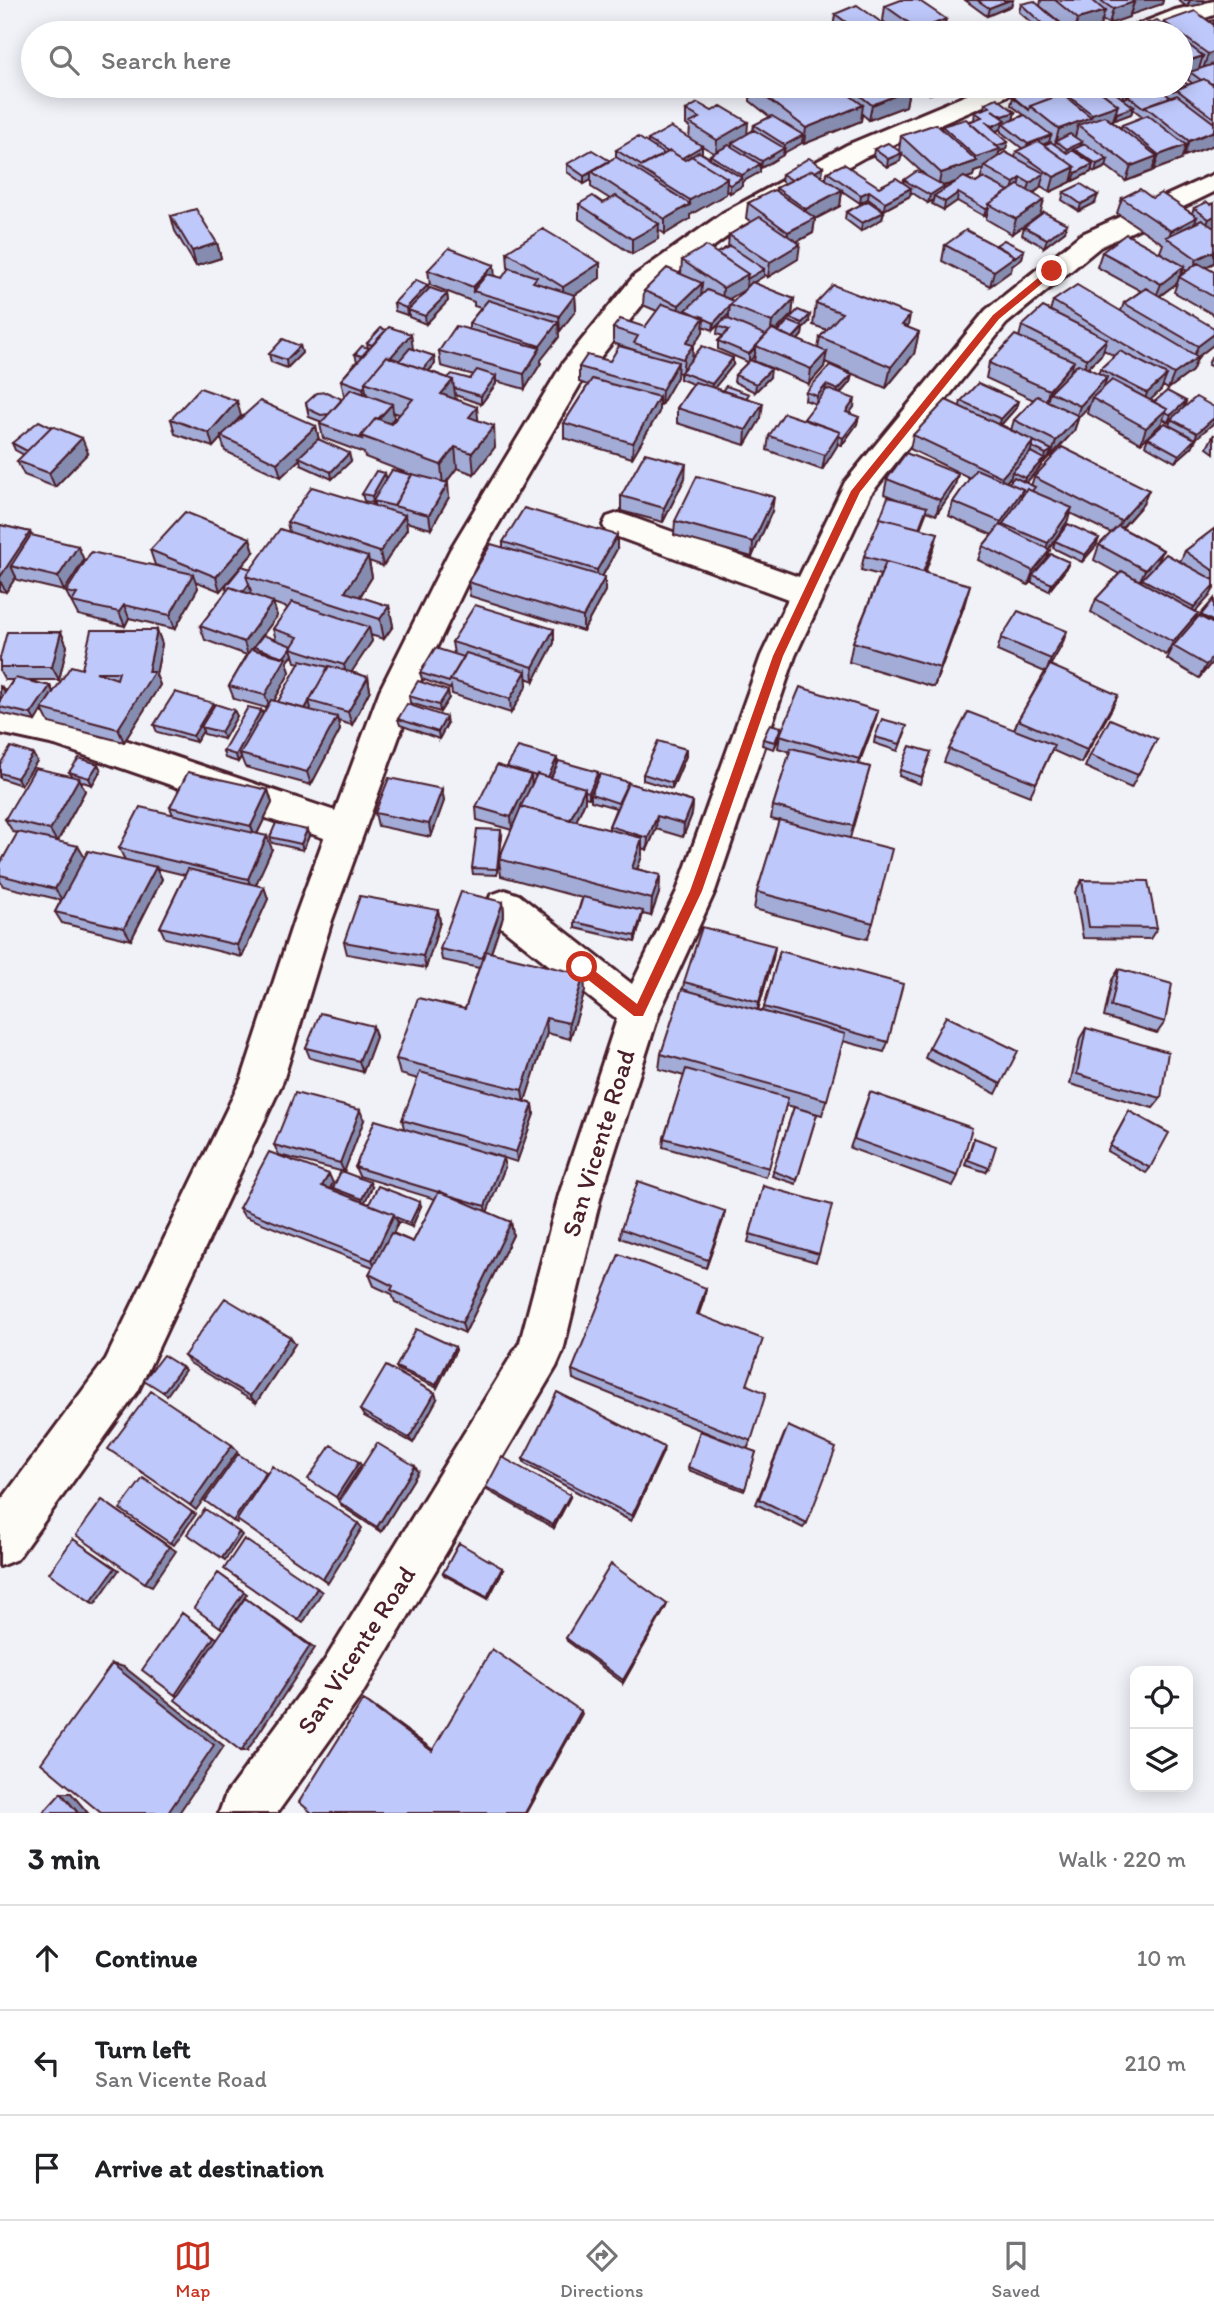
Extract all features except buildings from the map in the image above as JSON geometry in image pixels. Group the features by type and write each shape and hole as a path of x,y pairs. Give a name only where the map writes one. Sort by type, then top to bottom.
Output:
{"street":[{"path":"1156,21 1175,8 1214,8"},
{"path":"0,1542 122,1375 262,1080 313,919 398,690 466,550 574,370 644,283 733,219 856,151 981,98"},
{"name":"San Vicente Road","path":"245,1813 344,1678 540,1351 580,1195 639,1013 696,891 778,656 856,491 996,317 1090,241 1214,182"},
{"path":"619,525 807,593"},
{"path":"0,719 57,731 345,830"},
{"path":"505,907 639,1013"}],"route":[{"path":"582,967 639,1013 696,891 778,656 856,491 996,317 1052,271"}]}
